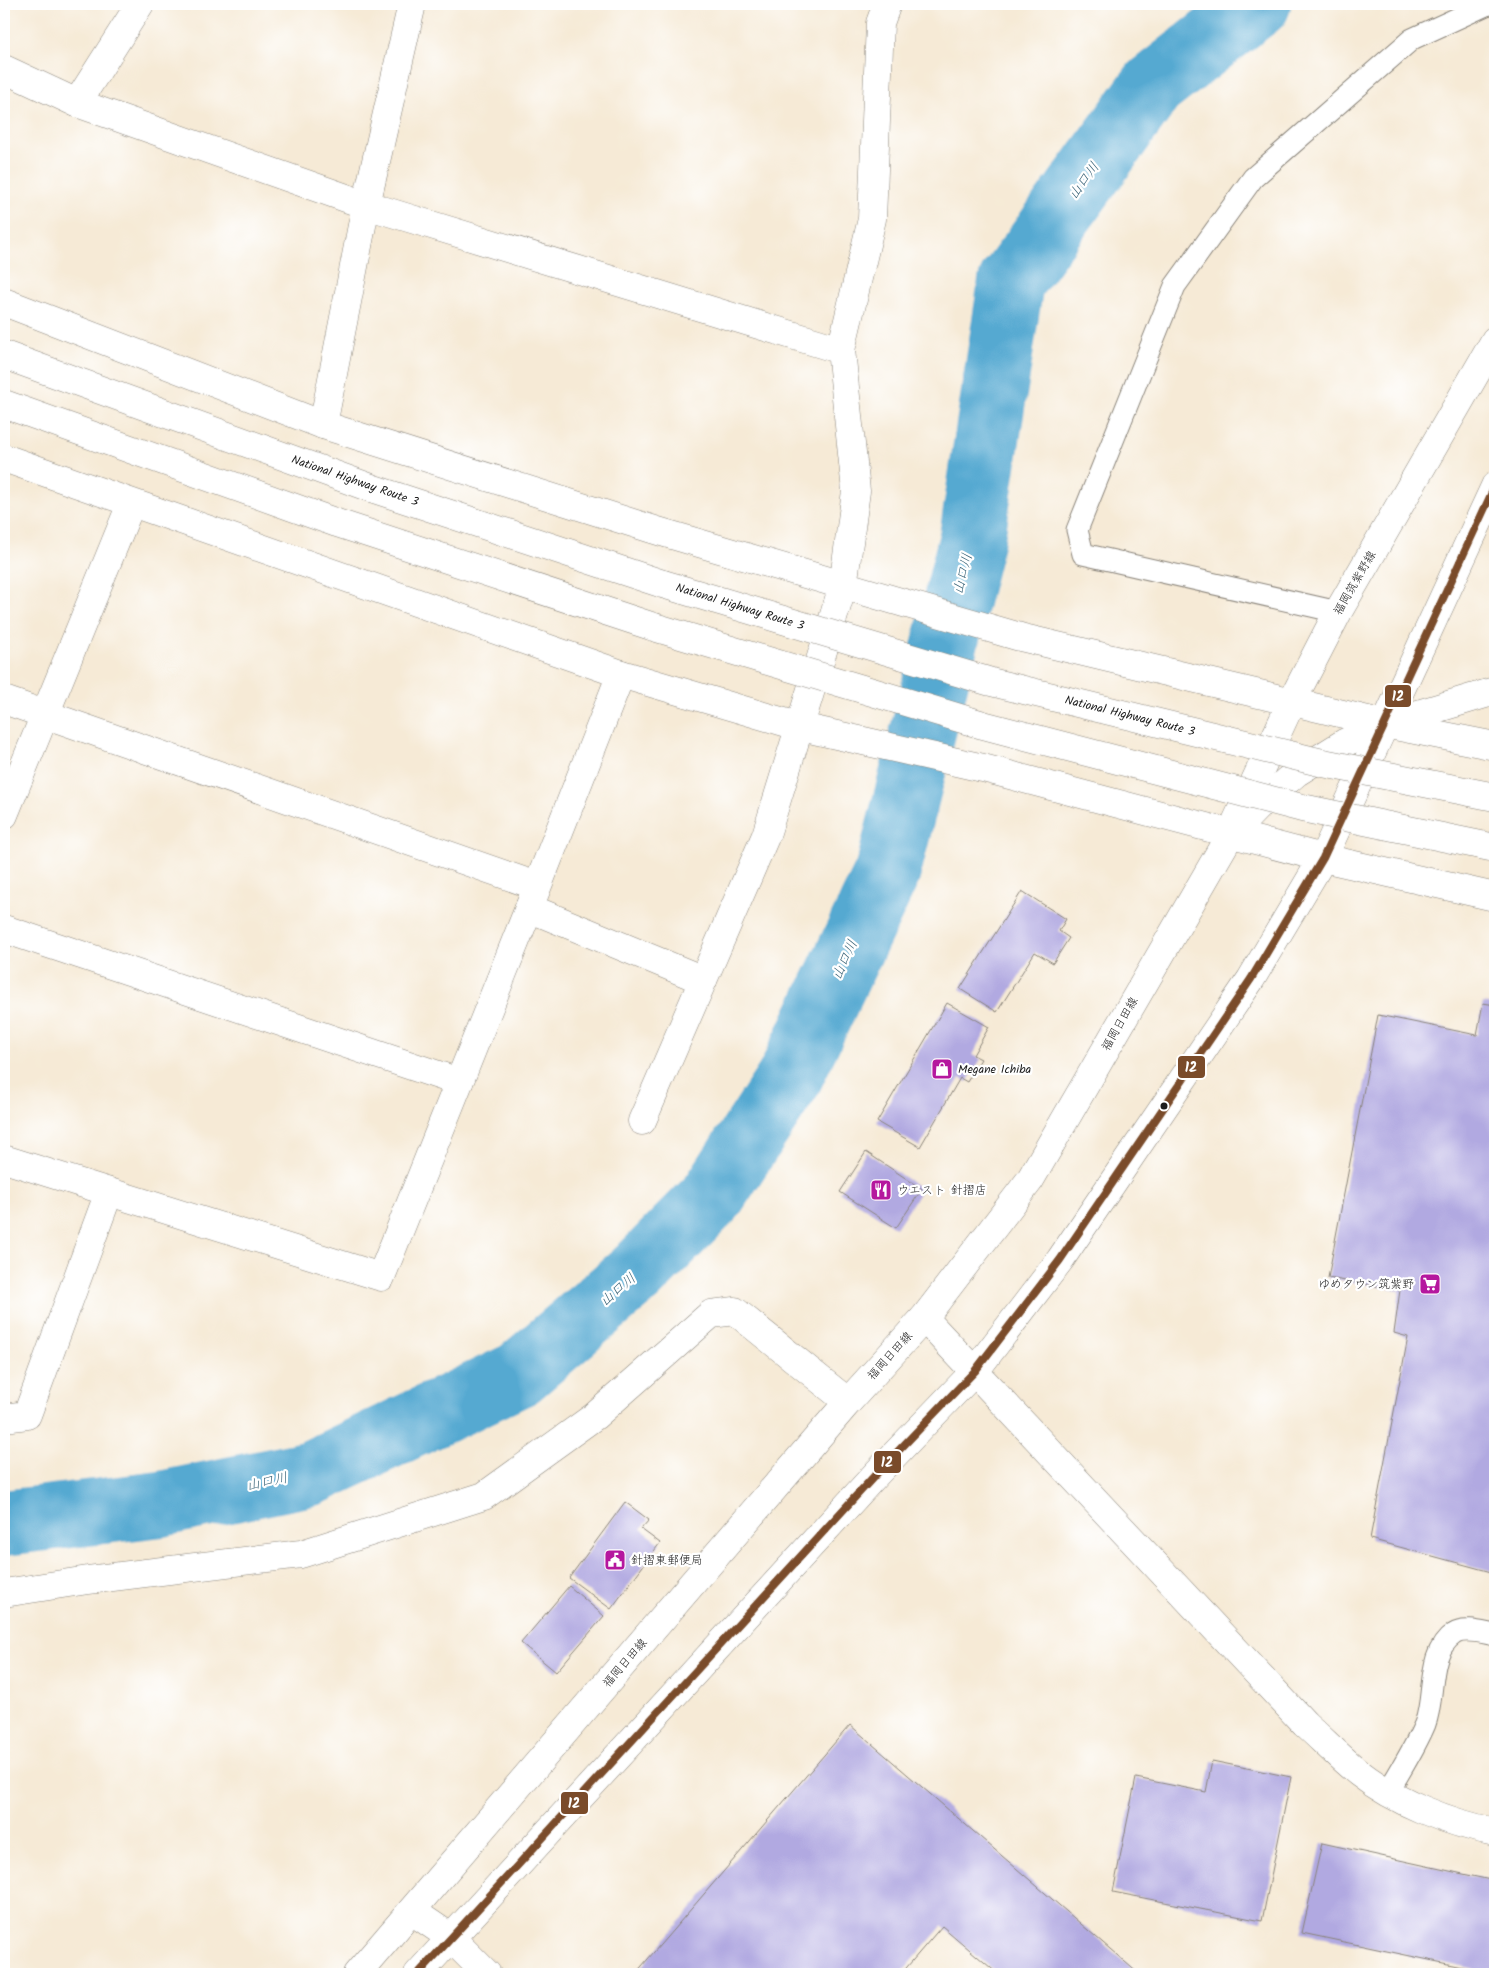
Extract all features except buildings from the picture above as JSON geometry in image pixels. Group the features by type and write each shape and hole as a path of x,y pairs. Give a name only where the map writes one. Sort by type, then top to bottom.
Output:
{"main road":[{"path":"77,103 140,4"},
{"path":"323,425 366,205 412,4"},
{"path":"642,1121 811,728 856,590 856,491 841,350 872,219 880,23 887,4"},
{"path":"4,69 77,103 366,205 841,350"},
{"path":"4,302 323,425 658,531 856,590 1020,637 1386,724 1495,746"},
{"name":"福岡筑紫野線","path":"1230,835 1292,701 1338,612 1495,340"},
{"name":"National Highway Route 3","path":"4,354 371,488 663,584 991,682 1322,763 1495,797"},
{"path":"4,404 337,523 654,627 983,725 1302,808 1495,848"},
{"path":"4,458 621,674 811,728 983,768 1230,835 1495,897"},
{"path":"418,1974 872,1479 975,1371 1060,1260 1245,987 1323,858 1495,486"},
{"path":"4,815 131,504"},
{"path":"4,1159 381,1277 621,674"},
{"name":"福岡日田線","path":"357,1974 848,1402 924,1318 1030,1180 1230,835 1296,773 1344,743 1386,724 1495,691"},
{"path":"4,700 533,897 703,980"},
{"path":"4,930 459,1082"},
{"path":"4,1418 27,1415 110,1192"},
{"path":"4,1593 88,1580 301,1554 484,1496 596,1416 711,1314 735,1311 848,1402"},
{"path":"924,1318 1305,1724 1360,1774 1403,1801 1474,1828 1495,1832"},
{"path":"412,1911 450,1937 487,1974"}],"lane":[{"path":"1338,612 1083,554 1077,530 1175,286 1253,178 1412,39 1492,4"},
{"path":"1388,1792 1413,1751 1426,1721 1436,1662 1445,1642 1455,1633 1468,1631 1495,1635"}],"waterway":[{"name":"山口川","path":"4,1523 161,1504 311,1473 519,1374 636,1274 712,1197 789,1079 888,871 972,537 1011,282 1153,86 1258,4"}],"transit line":[{"name":"12","path":"418,1974 878,1472 975,1371 1060,1260 1251,979 1323,858 1495,486"}],"place":[{"name":"Megane Ichiba","path":"942,1069"},
{"name":"ウエスト 針摺店","path":"881,1190"},
{"name":"ゆめタウン筑紫野","path":"1430,1284"},
{"name":"針摺東郵便局","path":"615,1560"}]}
